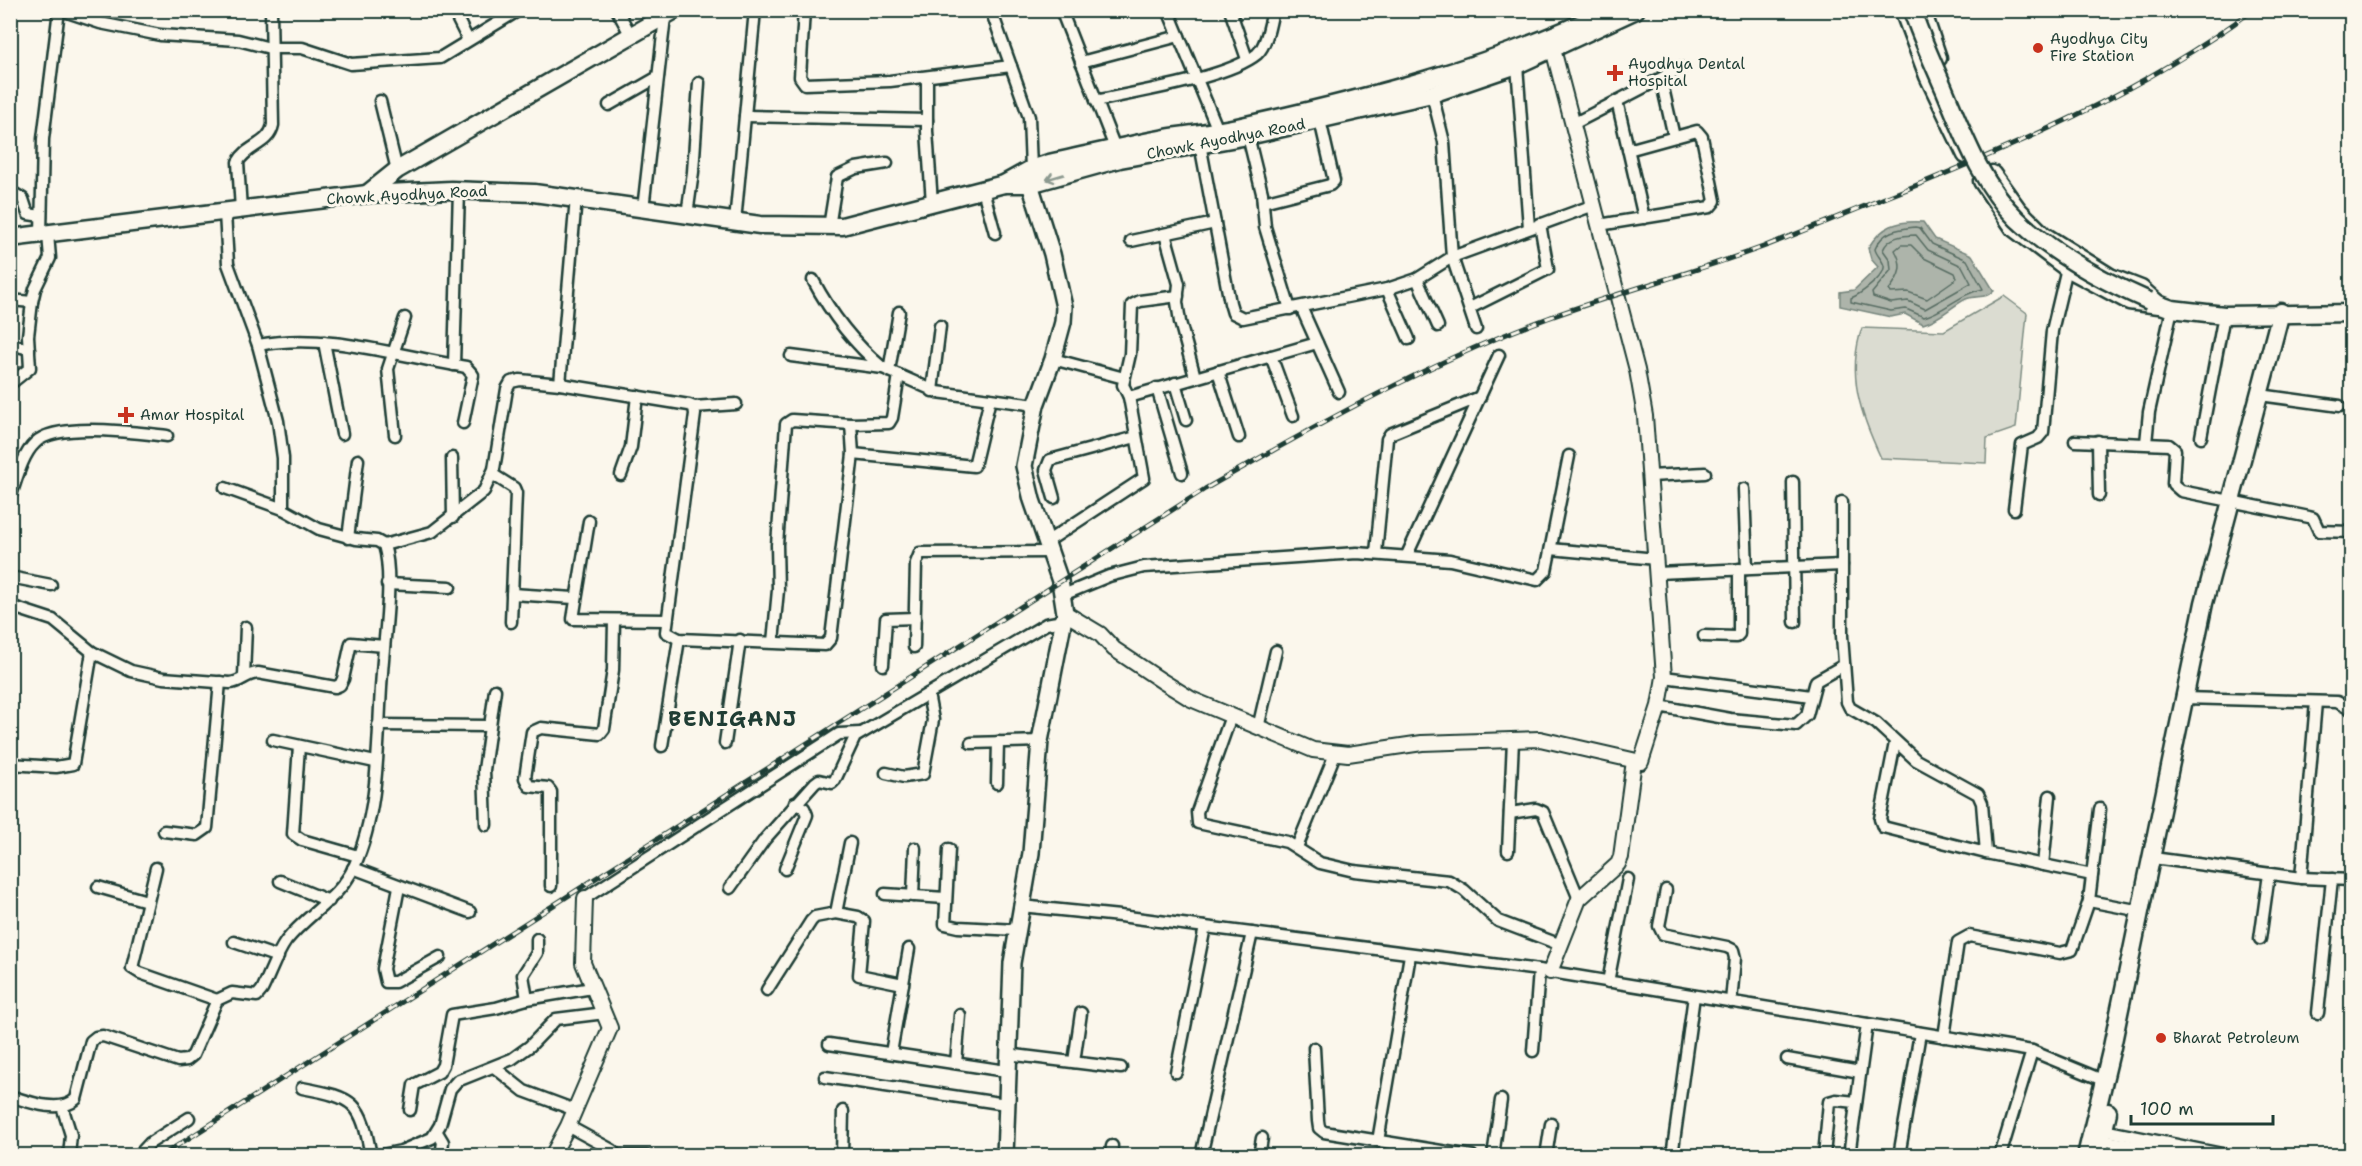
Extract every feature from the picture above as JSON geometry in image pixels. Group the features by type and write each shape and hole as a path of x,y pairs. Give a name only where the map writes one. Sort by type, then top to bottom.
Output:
{"main road":[{"path":"1117,154 1220,135 1445,76 1511,54 1610,10"},
{"path":"1517,65 1636,10"},
{"path":"1903,10 1954,135 1969,160 1974,160 1981,153 1948,83 1922,10"},
{"path":"1912,10 1970,150 1994,190 2015,218 2067,257 2125,291 2160,305"},
{"path":"367,194 397,170 630,34 670,14"},
{"name":"Chowk Ayodhya Road","path":"10,238 367,194 459,190 534,192 735,222 790,228 829,227 867,221 1117,154 1200,144 1220,135 1248,136 1432,94 1517,65"},
{"path":"1005,1155 1010,983 1031,853 1040,741 1065,613 1063,595 1050,546 1032,500 1024,466 1036,405 1053,359 1063,322 1062,291 1030,176"},
{"path":"2160,305 2141,289 2110,277 2043,235 2018,210 1995,176 1982,181 2014,228 2067,268 2129,301 2224,315 2285,312 2352,313"},
{"path":"2101,1142 2205,603 2236,502 2285,312"},
{"path":"2085,1155 2105,1081 2141,911 2157,859"}],"street":[{"path":"10,384 30,368 32,302 35,289 50,258 41,216 43,139 60,10 100,23 160,35 238,40 270,48 302,48 338,61 363,63 440,58 519,10"},
{"path":"271,10 271,133 267,139 241,156 238,162 228,264 258,345 278,421 283,458 283,509"},
{"path":"453,10 468,40"},
{"path":"617,10 630,34"},
{"path":"735,222 755,10"},
{"path":"804,10 802,82 806,84 879,82 1011,66"},
{"path":"991,10 1029,117 1030,176"},
{"path":"1061,10 1117,154"},
{"path":"1168,10 1220,135"},
{"path":"1230,10 1247,59"},
{"path":"1096,101 1197,79 1247,59 1262,47 1273,10"},
{"path":"643,209 658,77 670,14"},
{"path":"1081,62 1179,36"},
{"path":"730,888 765,839 814,783 819,780 831,783 835,780 850,743 860,733 1046,624 1057,622 1065,613 1100,634 1114,649 1161,681 1231,716 1313,750 1335,754 1422,743 1513,740 1560,742 1641,762 1659,706 1664,678 1645,416 1637,370 1553,49"},
{"path":"1470,308 1548,269 1535,226 1517,65"},
{"path":"1573,123 1681,68"},
{"path":"609,105 658,77"},
{"path":"927,77 927,120 938,202"},
{"path":"1661,79 1674,137"},
{"path":"687,215 693,172 699,83"},
{"path":"1432,94 1444,142 1452,257 1476,329"},
{"path":"380,101 397,170"},
{"path":"1617,101 1644,218"},
{"path":"745,116 927,120"},
{"path":"1263,202 1330,185 1334,182 1325,119"},
{"path":"1599,225 1710,207 1715,201 1700,134 1693,131 1628,150"},
{"path":"1248,136 1263,202 1265,227 1295,308 1317,343 1339,392"},
{"path":"1200,144 1233,313 1243,318 1387,288 1417,279 1452,257 1594,205"},
{"path":"829,227 837,177 856,168 887,163"},
{"path":"454,365 459,190"},
{"path":"983,190 995,233"},
{"path":"10,192 23,199 28,214 41,216"},
{"path":"560,384 576,198"},
{"path":"1131,241 1215,223"},
{"path":"1165,234 1179,284 1180,322 1195,377"},
{"path":"2014,509 2022,445 2038,438 2043,432 2052,331 2067,268"},
{"path":"1417,279 1438,326"},
{"path":"813,280 834,317 859,346 890,372"},
{"path":"1387,288 1409,339"},
{"path":"914,647 916,563 920,553 1050,546 1142,481 1144,472 1129,397 1125,393 1124,378 1130,354 1132,305 1140,301 1178,296"},
{"path":"10,300 32,302"},
{"path":"2146,443 2160,305"},
{"path":"773,642 778,590 777,545 786,424 792,420 851,424 889,423 892,418 890,372 899,312"},
{"path":"2201,436 2224,315"},
{"path":"395,435 389,381 392,353 405,318"},
{"path":"932,391 940,326"},
{"path":"258,345 297,340 324,342 466,367 473,375 463,423"},
{"path":"324,342 342,435"},
{"path":"1129,397 1317,343"},
{"path":"10,344 29,349"},
{"path":"1407,555 1499,355"},
{"path":"791,356 890,372 932,391 1036,405"},
{"path":"1270,356 1293,416"},
{"path":"1053,359 1124,378"},
{"path":"1218,371 1239,437"},
{"path":"225,488 283,509 319,529 348,538 377,541 384,545 432,532 484,491 492,474 507,389 511,382 520,380 560,384 694,407 736,404"},
{"path":"1175,383 1186,420"},
{"path":"1157,388 1182,473"},
{"path":"621,474 631,447 637,396"},
{"path":"2263,396 2340,406"},
{"path":"1376,553 1387,439 1390,434 1480,397"},
{"path":"853,454 974,465 990,399"},
{"path":"694,407 691,456 666,632 679,639 829,643 853,454 851,424"},
{"path":"10,498 29,451 40,439 64,432 90,430 167,436"},
{"path":"1054,498 1046,470 1050,460 1136,437"},
{"path":"2075,441 2169,445 2175,450 2174,484 2176,489 2313,518 2319,531 2352,532"},
{"path":"2098,441 2099,495"},
{"path":"1063,595 1109,576 1144,567 1376,553 1449,560 1531,581 1542,578 1551,549 1569,456"},
{"path":"452,458 453,517"},
{"path":"348,538 358,460"},
{"path":"1650,476 1705,473"},
{"path":"492,474 514,488 516,493 511,622"},
{"path":"1793,482 1795,622"},
{"path":"1704,636 1736,637 1739,634 1744,489"},
{"path":"1842,502 1846,702 1850,708 1876,723 1916,760 1978,794 1982,803 1986,853"},
{"path":"589,521 574,598 573,619 667,620"},
{"path":"10,1096 62,1106 69,1105 76,1099 91,1041 96,1037 103,1036 178,1061 187,1060 193,1055 217,1000 232,993 257,996 293,934 329,900 353,868 358,856 373,790 387,584 384,545"},
{"path":"1551,549 1656,566 1743,569 1842,566"},
{"path":"10,577 51,585"},
{"path":"387,584 450,587"},
{"path":"512,594 574,598"},
{"path":"10,606 53,620 93,652 145,675 237,683 244,676 258,673 335,687 343,680 351,643 384,646"},
{"path":"883,665 886,619 915,618"},
{"path":"551,886 551,792 548,788 530,786 525,778 532,732 541,728 600,734 604,729 614,670 614,621"},
{"path":"244,676 246,627"},
{"path":"662,746 679,639"},
{"path":"725,743 740,640"},
{"path":"1258,728 1276,651"},
{"path":"10,764 56,767 73,764 93,652"},
{"path":"1659,706 1788,726 1796,725 1807,715 1816,681 1844,665"},
{"path":"1664,678 1811,696"},
{"path":"164,831 197,835 207,828 220,682"},
{"path":"486,825 484,770 495,690"},
{"path":"886,773 904,777 923,774 933,720 928,694"},
{"path":"2188,698 2337,702 2352,710"},
{"path":"2301,878 2316,702"},
{"path":"1231,716 1197,812 1198,824 1287,842 1297,847 1309,859 1320,864 1354,871 1454,883 1498,921 1560,945"},
{"path":"378,725 489,726"},
{"path":"552,1155 568,1126 610,1028 583,963 585,898 839,734 860,733"},
{"path":"273,740 375,762"},
{"path":"1508,851 1513,740"},
{"path":"970,743 1040,741"},
{"path":"997,783 998,742"},
{"path":"1895,743 1880,819 1883,827 1986,853 2092,875"},
{"path":"300,746 293,834 302,840 358,856"},
{"path":"1297,847 1335,754"},
{"path":"1533,1051 1544,971 1560,945 1579,899 1618,864 1621,857 1634,761"},
{"path":"2043,865 2050,796"},
{"path":"785,869 807,815 804,808 795,804"},
{"path":"1510,813 1536,809 1543,812 1579,899"},
{"path":"1944,1037 1958,942 1962,938 1969,936 2068,953 2072,950 2089,901 2100,809"},
{"path":"836,913 850,843"},
{"path":"913,896 915,848"},
{"path":"949,849 944,918 949,926 1017,930"},
{"path":"2157,859 2301,878 2352,880"},
{"path":"156,868 132,968 140,973 217,1000"},
{"path":"353,868 470,912"},
{"path":"2260,939 2269,874"},
{"path":"1608,982 1628,879"},
{"path":"2318,1013 2332,879"},
{"path":"280,881 329,900"},
{"path":"98,887 147,900"},
{"path":"399,887 383,969 386,982 395,982 440,957"},
{"path":"1666,890 1659,926 1663,934 1727,947 1734,954 1731,1002"},
{"path":"885,894 945,898"},
{"path":"2089,901 2141,911"},
{"path":"1021,906 1205,927 1544,971 2032,1051 2105,1081"},
{"path":"766,990 811,921 815,917 836,913 858,917 864,921 859,975 903,984"},
{"path":"1176,1072 1205,927"},
{"path":"1201,1155 1252,933"},
{"path":"527,999 523,975 537,952 537,939"},
{"path":"234,942 278,957"},
{"path":"891,1053 909,949"},
{"path":"1378,1142 1410,955"},
{"path":"410,1110 414,1085 439,1072 443,1065 452,1015 592,988"},
{"path":"1672,1155 1694,996"},
{"path":"377,1155 416,1145 437,1132 452,1084 494,1067 525,1050 556,1019 605,1013"},
{"path":"1074,1062 1081,1013"},
{"path":"956,1063 960,1015"},
{"path":"1849,1155 1867,1024"},
{"path":"1899,1155 1920,1033"},
{"path":"829,1044 1006,1071"},
{"path":"1314,1048 1319,1128 1324,1132 1472,1155"},
{"path":"2000,1155 2032,1051"},
{"path":"1007,1054 1121,1068"},
{"path":"1787,1059 1860,1072"},
{"path":"494,1067 524,1091 575,1110"},
{"path":"825,1077 1006,1104"},
{"path":"302,1088 339,1096 358,1110 363,1119 370,1155"},
{"path":"1493,1155 1501,1100"},
{"path":"1824,1155 1829,1102 1836,1100 1856,1102"},
{"path":"62,1106 71,1135 69,1155"},
{"path":"842,1155 843,1111"},
{"path":"138,1155 150,1143 189,1118"},
{"path":"1546,1155 1551,1124"},
{"path":"568,1126 618,1155 647,1155"},
{"path":"437,1132 443,1142 441,1155"},
{"path":"1259,1155 1262,1138"},
{"path":"2101,1142 2183,1152 2232,1155"}],"shaded area":[{"path":"2004,296 2027,313 2016,428 1987,438 1986,463 1881,458 1867,426 1858,394 1855,362 1862,328 1944,331"}],"water":[{"path":"1906,222 1923,222 1935,239 1972,255 1994,291 1988,295 1966,299 1923,324 1905,314 1891,317 1840,306 1840,292 1854,290 1878,267 1871,259 1868,248 1873,240 1891,226"}],"railway":[{"path":"161,1156 1205,489 1288,442 1373,396 1504,335 1548,318 1763,247 1982,158 2076,116 2167,67 2211,40 2253,10"}],"place":[{"name":"Ayodhya City Fire Station","path":"2038,48"},
{"name":"Ayodhya Dental Hospital","path":"1615,73"},
{"name":"Amar Hospital","path":"126,415"},
{"name":"Bharat Petroleum","path":"2161,1038"}],"district":[{"name":"BENIGANJ","path":"733,719"}]}
